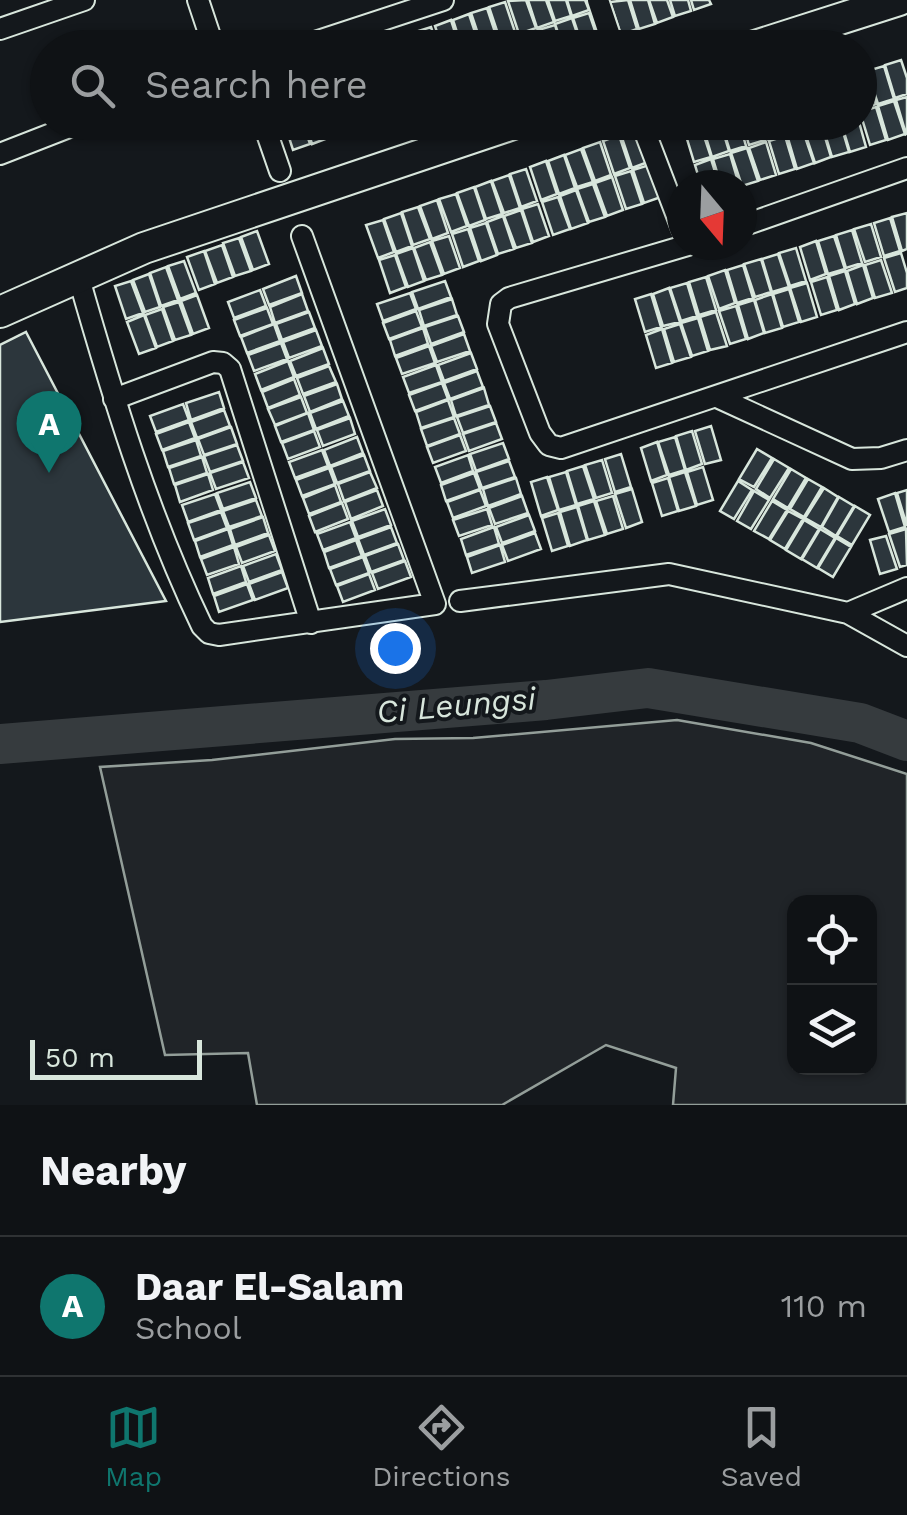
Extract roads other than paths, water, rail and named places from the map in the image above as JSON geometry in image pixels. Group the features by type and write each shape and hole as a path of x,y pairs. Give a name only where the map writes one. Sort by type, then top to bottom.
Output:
{"street":[{"path":"0,29 84,0"},
{"path":"198,0 208,30"},
{"path":"340,30 391,9 443,0"},
{"path":"598,0 608,30"},
{"path":"805,30 897,0 907,6"},
{"path":"0,154 36,140"},
{"path":"269,140 280,171"},
{"path":"0,312 144,248 465,140"},
{"path":"648,140 667,189"},
{"path":"757,221 907,168"},
{"path":"78,275 114,398 176,572 209,633 219,635 435,604 302,236"},
{"path":"667,251 508,298 498,310 498,324 540,433 554,447 561,448 907,332"},
{"path":"114,398 213,362 230,369 312,623"},
{"path":"717,397 852,458 881,458 907,450"},
{"path":"460,601 669,574 848,612 907,646"},
{"path":"848,612 907,588"}],"waterway":[{"name":"Ci Leungsi","path":"0,744 546,700 648,688 860,723 907,741"}],"place":[{"name":"Daar El-Salam","path":"49,473"}]}
